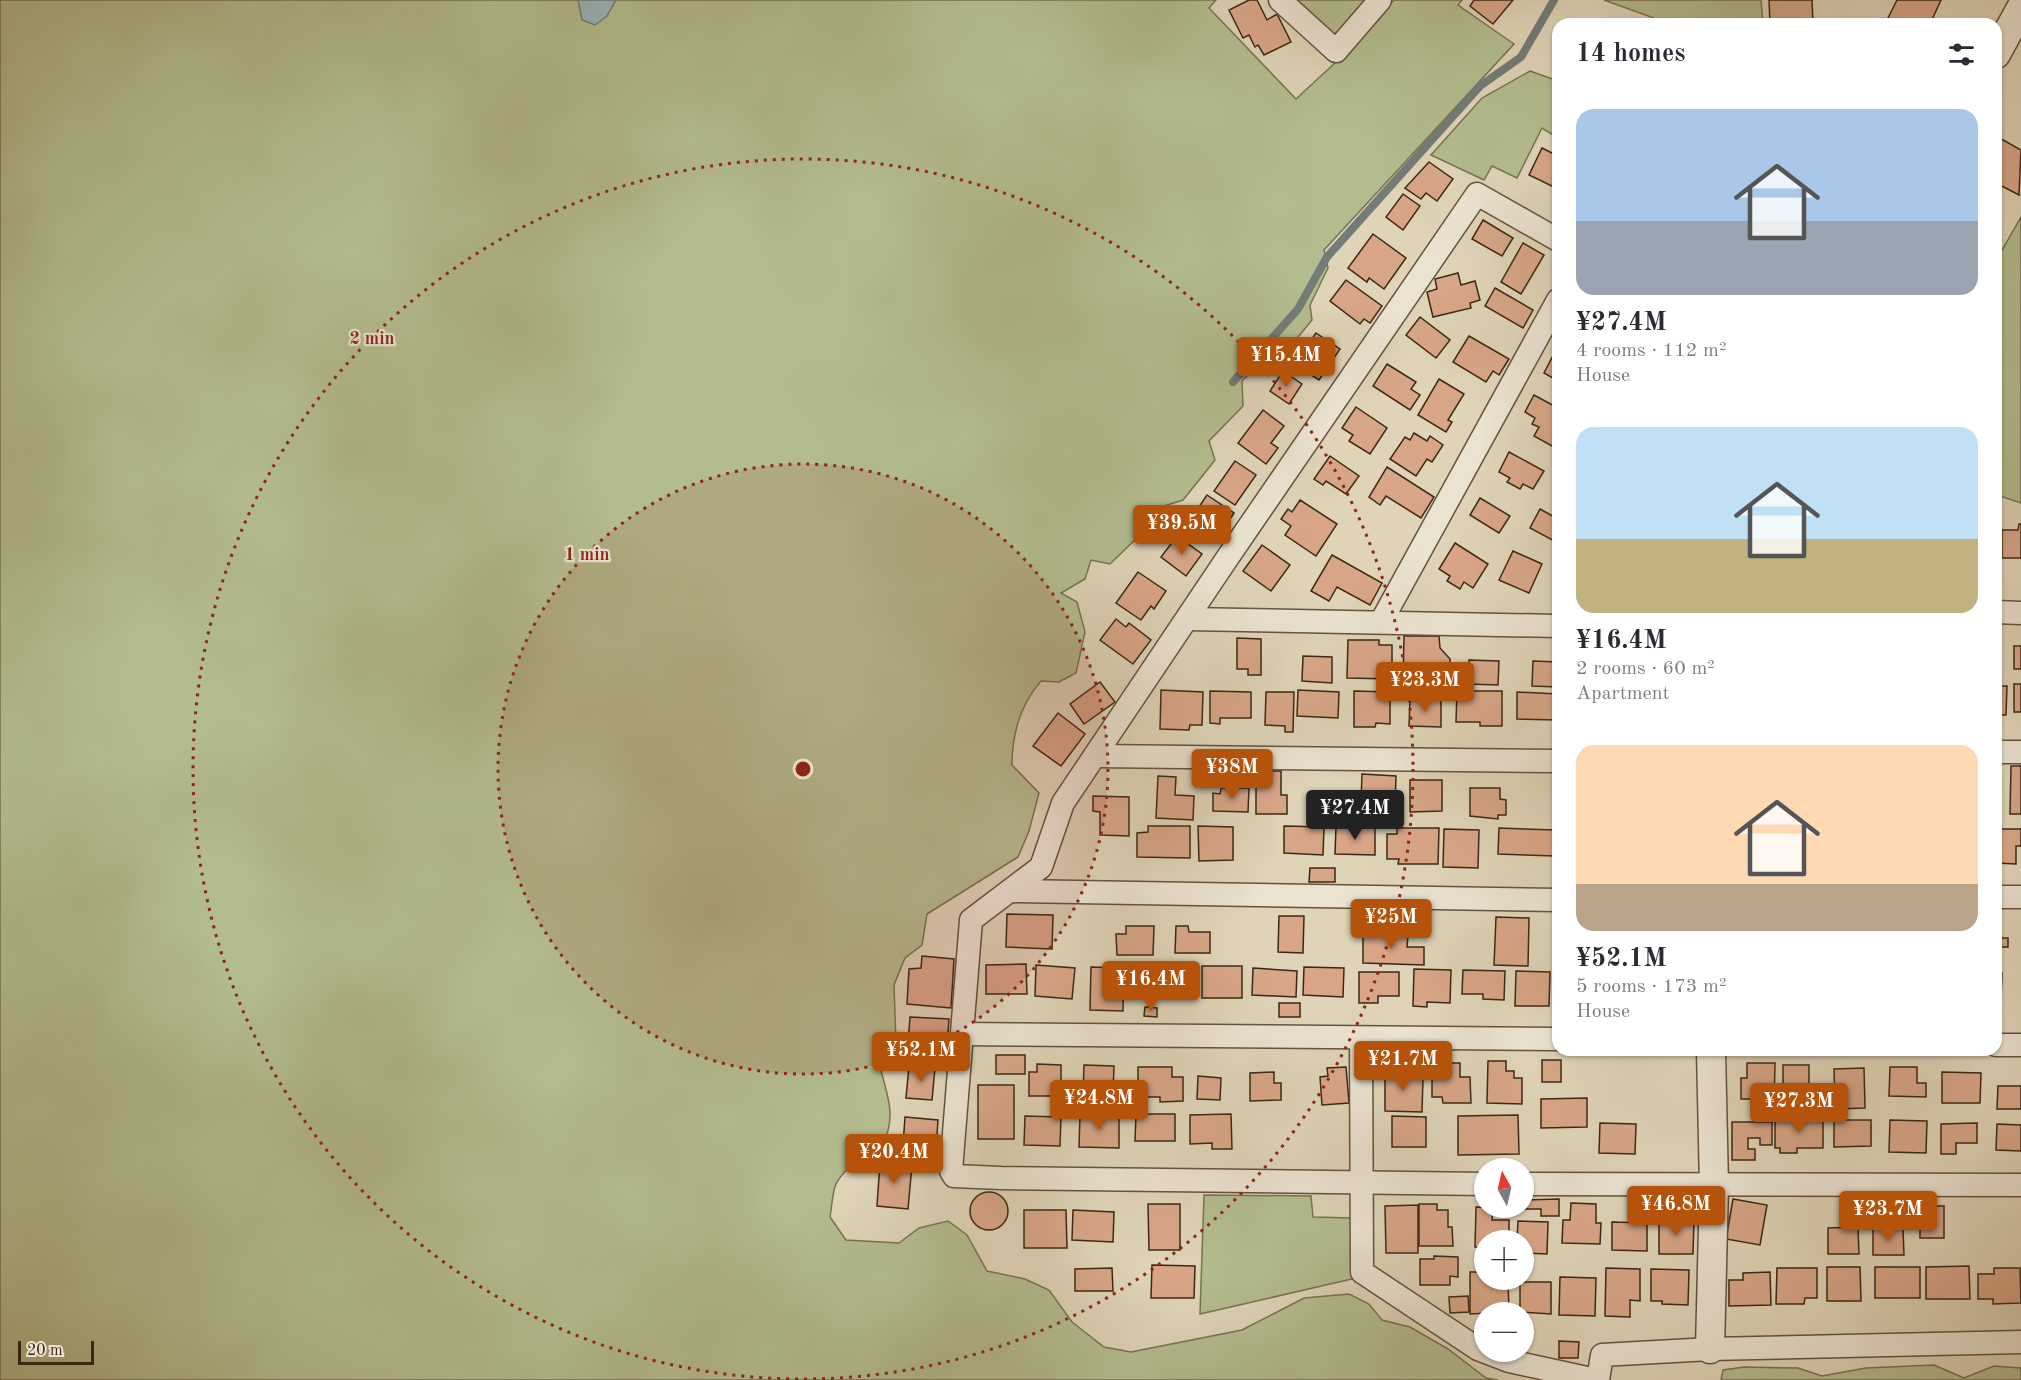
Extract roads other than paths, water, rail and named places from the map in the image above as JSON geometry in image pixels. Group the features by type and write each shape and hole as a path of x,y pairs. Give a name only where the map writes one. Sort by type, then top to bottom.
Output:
{"street":[{"path":"1280,0 1336,51 1380,0"},
{"path":"2002,43 2021,8"},
{"path":"1474,1184 954,1176 951,1171 971,920 1041,867 1063,803 1477,194 1552,237"},
{"path":"1381,622 1552,311"},
{"path":"2002,612 2021,613"},
{"path":"1187,619 1552,626"},
{"path":"2002,752 2021,752"},
{"path":"1097,756 1552,761"},
{"path":"1010,891 1552,900"},
{"path":"2002,897 2021,897"},
{"path":"962,1034 1552,1039"},
{"path":"1361,1039 1362,1272 1478,1349 1509,1361 1597,1380 1602,1355 1710,1349 2021,1342"},
{"path":"2002,1045 2021,1045"},
{"path":"1710,1349 1714,1186 1711,1056"},
{"path":"1534,1184 2021,1185"}],"water":[{"path":"578,0 616,0 607,16 595,25 582,20"}],"waterway":[{"path":"1233,382 1298,309 1327,257 1480,86 1521,57 1554,0"}]}
